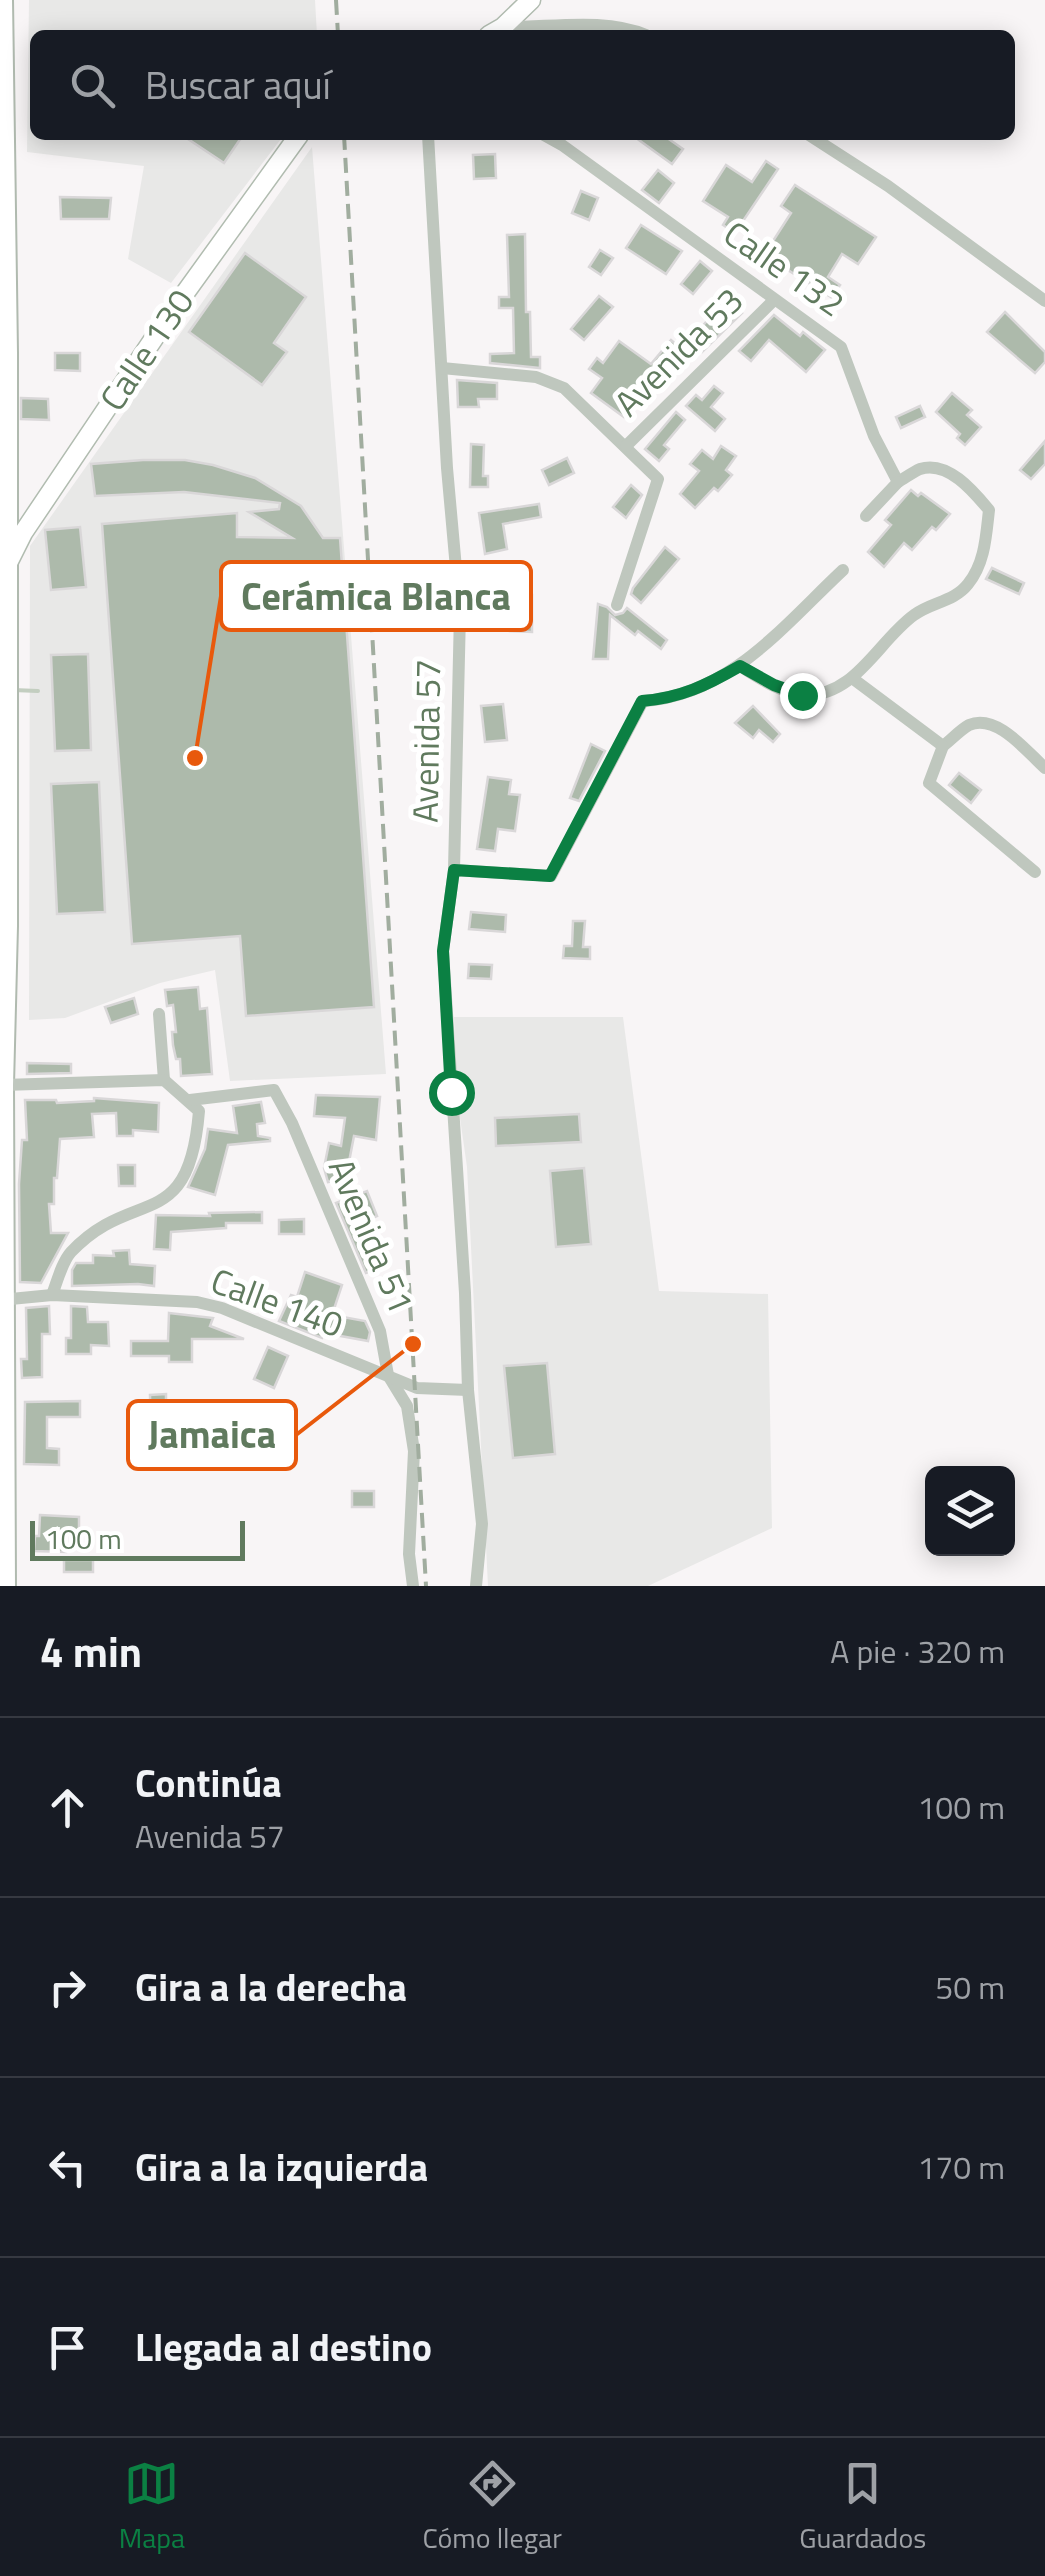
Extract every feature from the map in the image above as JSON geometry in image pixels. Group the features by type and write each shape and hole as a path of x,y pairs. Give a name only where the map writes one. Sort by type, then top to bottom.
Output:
{"main road":[{"path":"2,0 7,690 2,1014 5,1586"},
{"path":"497,30 531,0"},
{"name":"Calle 130","path":"4,570 23,533 164,323 295,140"}],"street":[{"path":"565,30 606,26 635,30"},
{"name":"Avenida 57","path":"428,140 460,613 454,870 443,951 466,1293 468,1390 482,1524 476,1586"},
{"name":"Calle 132","path":"551,140 841,346 874,436 898,482"},
{"path":"817,140 888,186 1045,301"},
{"name":"Avenida 53","path":"626,446 774,300"},
{"path":"442,368 536,377 564,388 658,478 618,606"},
{"path":"740,666 802,695 830,691 852,678 916,613 947,602 968,586 982,558 989,510 968,484 940,469 923,468 898,482 866,516"},
{"path":"454,870 550,876 642,701 696,691 740,666 842,570"},
{"path":"852,678 943,746"},
{"path":"1035,872 929,782 943,746 968,726 982,722 1001,729 1045,768"},
{"path":"159,1014 164,1080"},
{"path":"3,1085 164,1080 199,1112 196,1144 182,1182 172,1194 150,1208 117,1217 69,1254 52,1295"},
{"name":"Avenida 51","path":"190,1100 274,1090 292,1123 368,1299 380,1331 388,1375 407,1406 414,1451 409,1554 413,1586"},
{"name":"Calle 140","path":"2,1300 52,1295 198,1302 222,1308 417,1388 468,1390"}],"shaded area":[{"path":"29,0 315,0 317,30 30,30 30,140 280,140 171,283 128,259 144,166 27,152"},
{"path":"312,147 386,1074 230,1081 215,970 160,983 65,1018 29,1020 30,546"},
{"path":"454,1017 623,1017 659,1291 768,1294 772,1528 648,1586 488,1586 467,1167 457,1097"}],"building":[{"path":"190,140 240,140 224,163"},
{"path":"639,140 670,140 683,149 672,164"},
{"path":"495,154 496,178 474,179 473,155"},
{"path":"766,161 778,169 735,233 723,225 728,217 703,201 726,165 752,182"},
{"path":"658,170 674,183 659,203 642,190"},
{"path":"795,185 876,237 858,264 842,254 828,277 840,285 831,297 764,255 791,213 781,206"},
{"path":"581,191 598,198 589,220 572,213"},
{"path":"60,197 111,198 109,219 61,219"},
{"path":"641,225 682,251 666,274 626,248"},
{"path":"525,234 531,357 540,357 540,368 490,363 490,354 514,353 513,308 499,308 499,297 509,297 507,235"},
{"path":"600,250 613,258 601,275 589,267"},
{"path":"245,253 306,297 274,343 287,352 262,385 189,332"},
{"path":"700,261 712,271 693,294 681,284"},
{"path":"599,296 613,307 584,340 571,329"},
{"path":"727,298 742,313 702,352 696,346 677,368 674,365 657,390 652,386 624,417 591,393 602,378 589,369 597,358 603,363 619,341 651,364 671,340 678,346 695,326 699,330"},
{"path":"1005,312 1045,352 1045,362 1035,373 987,332"},
{"path":"774,315 825,350 806,372 769,340 751,361 739,351"},
{"path":"55,353 80,353 80,371 55,370"},
{"path":"457,380 497,383 497,399 478,399 479,407 458,407"},
{"path":"714,386 723,393 711,407 725,419 715,431 686,406 696,395 702,400"},
{"path":"952,393 972,410 967,415 981,427 965,445 957,438 960,434 936,412"},
{"path":"21,398 48,399 49,420 21,419"},
{"path":"920,406 925,417 901,428 896,417"},
{"path":"676,412 685,420 664,445 669,449 659,461 645,449"},
{"path":"1045,441 1045,464 1031,479 1020,470"},
{"path":"471,444 484,445 483,476 488,476 488,487 470,487"},
{"path":"721,446 736,456 726,470 732,475 695,508 680,494 699,471 690,464 702,450 713,459"},
{"path":"567,458 574,473 549,485 542,470"},
{"path":"185,460 255,478 301,506 323,538 340,538 374,1007 246,1016 240,936 132,944 102,524 237,513 237,537 292,538 249,512 279,509 280,503 184,492 95,496 91,464"},
{"path":"631,485 642,495 626,518 613,507"},
{"path":"911,490 950,514 912,550 904,543 884,567 868,552 891,525 885,520"},
{"path":"539,504 541,517 503,524 507,549 485,554 479,513"},
{"path":"80,527 86,587 51,590 45,530"},
{"path":"665,547 679,559 641,603 631,594 633,588"},
{"path":"992,568 1024,583 1019,594 986,579"},
{"path":"532,595 532,632 510,631 511,608 507,608 506,597"},
{"path":"598,604 615,615 627,608 667,640 661,649 610,615 608,659 593,659"},
{"path":"88,654 91,750 55,751 51,655"},
{"path":"503,704 507,740 485,742 481,706"},
{"path":"753,706 780,734 773,742 759,730 753,738 735,723"},
{"path":"591,744 605,751 579,801 570,798"},
{"path":"959,773 981,790 971,803 949,785"},
{"path":"488,777 511,780 509,794 520,795 515,831 498,829 495,851 477,849"},
{"path":"99,782 105,912 57,914 51,784"},
{"path":"471,912 506,915 505,932 469,929"},
{"path":"573,921 585,921 583,947 590,947 590,959 563,958 564,946 572,946"},
{"path":"469,964 492,965 491,979 468,978"},
{"path":"198,987 200,1009 207,1008 212,1074 181,1076 180,1059 176,1059 173,1045 173,1005 167,1006 165,990"},
{"path":"134,998 138,1014 111,1023 105,1007"},
{"path":"27,1063 71,1064 71,1073 27,1074"},
{"path":"316,1095 380,1097 376,1140 354,1136 348,1167 339,1165 340,1180 328,1182 324,1168 329,1143 341,1146 345,1118 314,1116"},
{"path":"94,1098 159,1103 158,1132 133,1130 133,1136 117,1136 116,1113 92,1114 94,1137 60,1139 54,1204 49,1204 51,1233 68,1233 41,1283 20,1282 19,1184 22,1140 27,1140 25,1100 57,1103"},
{"path":"261,1102 265,1123 257,1124 258,1136 270,1141 228,1145 215,1195 188,1187 205,1149 208,1129 237,1133 233,1106"},
{"path":"579,1114 581,1142 496,1146 495,1118"},
{"path":"118,1165 135,1165 135,1186 119,1186"},
{"path":"584,1168 591,1244 556,1247 550,1171"},
{"path":"367,1191 377,1216 365,1221 380,1268 366,1273 336,1203"},
{"path":"262,1212 262,1223 226,1223 226,1228 171,1232 170,1250 154,1249 156,1215"},
{"path":"304,1219 304,1234 279,1234 279,1220"},
{"path":"129,1250 130,1264 155,1266 154,1286 72,1286 76,1263 93,1263 93,1255 114,1256 113,1251"},
{"path":"305,1272 342,1285 332,1315 365,1321 370,1332 368,1341 324,1333 322,1338 279,1321 291,1295 297,1297"},
{"path":"49,1306 50,1334 42,1334 42,1377 22,1378 21,1359 27,1359 26,1308"},
{"path":"71,1306 87,1307 88,1322 108,1322 109,1346 91,1345 91,1354 66,1354 66,1338 71,1338"},
{"path":"169,1313 213,1318 210,1326 244,1339 192,1339 192,1362 169,1362 169,1356 131,1356 131,1341 168,1341"},
{"path":"268,1347 288,1356 274,1388 254,1379"},
{"path":"547,1363 555,1454 513,1458 504,1366"},
{"path":"166,1394 166,1410 162,1410 164,1442 151,1443 150,1395"},
{"path":"80,1401 80,1417 47,1417 47,1448 59,1449 59,1465 24,1464 25,1402"},
{"path":"352,1491 374,1491 374,1507 352,1507"},
{"path":"40,1515 79,1517 79,1533 66,1532 66,1552 34,1551"},
{"path":"64,1560 93,1560 93,1572 64,1572"}],"waterway":[{"path":"13,690 38,691"}],"railway":[{"path":"336,0 338,30"},
{"path":"344,140 426,1586"}],"place":[{"name":"Cerámica Blanca","path":"195,758"},
{"name":"Jamaica","path":"413,1344"}],"route":[{"path":"451,1092 443,951 454,870 550,876 642,701 696,691 740,666 802,695"}]}
